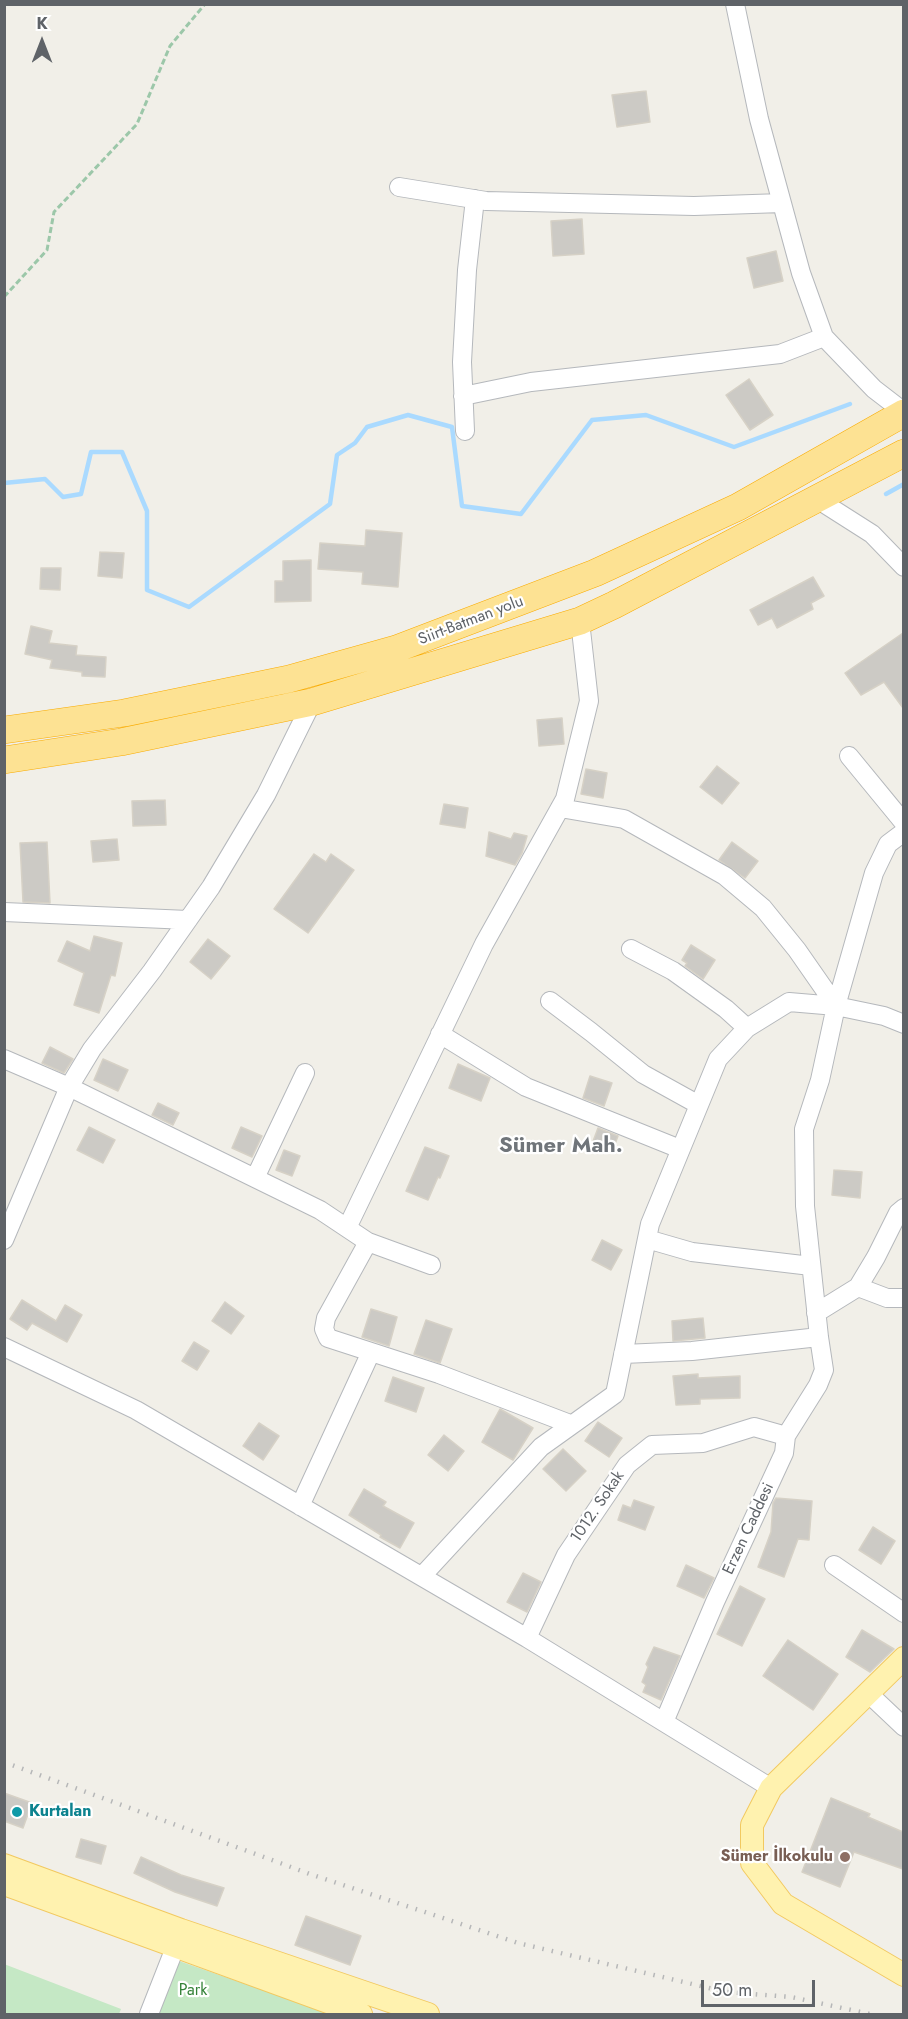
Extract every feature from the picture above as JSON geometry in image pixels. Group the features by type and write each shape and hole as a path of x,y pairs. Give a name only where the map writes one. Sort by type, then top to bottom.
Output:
{"highway":[{"name":"Siirt-Batman yolu","path":"4,730 124,713 288,679 396,649 606,569 738,507 903,412"},
{"name":"Siirt-Batman yolu","path":"4,760 121,742 312,702 580,621 903,453"}],"main road":[{"path":"903,1658 771,1788 752,1825 753,1863 783,1904 903,1975"},
{"path":"4,1865 361,2014"},
{"path":"4,1884 419,2013"}],"street":[{"path":"735,4 759,119 801,273 824,337 874,389 903,412"},
{"path":"399,187 486,201 694,206 782,203"},
{"path":"465,431 462,362 467,270 475,199"},
{"path":"464,396 531,382 780,354 824,337"},
{"path":"817,499 872,534 903,567"},
{"path":"346,1228 484,944 565,799 589,701 580,621"},
{"path":"4,1240 69,1087 92,1049 152,971 211,886 266,795 312,702"},
{"path":"849,756 903,823"},
{"path":"560,808 624,819 725,876 763,908 797,950 836,1006"},
{"name":"Erzen Caddesi","path":"664,1722 715,1602 784,1453 786,1436 818,1385 824,1370 805,1206 804,1129 820,1080 836,1006 874,873 888,844 903,832"},
{"path":"4,912 188,920"},
{"path":"631,950 673,971 726,1009 747,1028"},
{"path":"550,1001 643,1074 699,1105"},
{"path":"422,1576 541,1447 570,1424 595,1410 615,1394 650,1224 718,1059 747,1028 789,1002 836,1006 884,1016 903,1024"},
{"path":"440,1034 525,1087 680,1149"},
{"path":"4,1059 69,1087 320,1210 368,1242 430,1265"},
{"path":"255,1178 305,1073"},
{"path":"816,1313 858,1287 898,1213 903,1208"},
{"path":"647,1239 692,1252 811,1266"},
{"path":"368,1242 326,1318 324,1329 328,1338 439,1374 570,1424"},
{"path":"858,1287 887,1298 903,1298"},
{"path":"622,1354 692,1351 819,1337"},
{"path":"4,1347 136,1410 527,1638 771,1788"},
{"path":"300,1506 371,1352"},
{"name":"1012. Sokak","path":"527,1638 566,1555 627,1465 652,1445 703,1443 754,1427 786,1436"},
{"path":"834,1565 903,1613"},
{"path":"868,1693 903,1726"},
{"path":"149,2014 178,1938"}],"path":[{"path":"4,297 47,249 54,213 137,124 170,46 205,4"}],"green space":[{"name":"Park","path":"179,1961 332,2014 159,2014"},
{"path":"4,1964 121,2009 119,2014 5,2014"}],"building":[{"path":"646,91 650,122 617,127 612,95"},
{"path":"582,219 584,254 553,256 551,221"},
{"path":"776,251 783,281 754,288 747,258"},
{"path":"749,379 773,415 750,430 726,395"},
{"path":"366,530 402,533 398,587 362,584 363,572 318,569 320,543 365,546"},
{"path":"100,552 124,553 122,578 98,576"},
{"path":"311,560 311,601 275,602 275,581 283,581 283,561"},
{"path":"41,568 61,568 60,590 40,589"},
{"path":"813,577 824,596 811,603 813,609 777,628 772,618 758,625 750,610"},
{"path":"31,626 52,631 49,643 77,646 76,655 106,657 105,677 82,676 82,672 50,668 52,660 25,654"},
{"path":"903,633 903,708 884,682 861,695 845,673"},
{"path":"562,718 564,744 539,746 537,720"},
{"path":"717,766 739,783 722,804 700,787"},
{"path":"586,769 607,773 603,798 581,794"},
{"path":"165,800 166,825 133,826 132,801"},
{"path":"444,804 468,808 465,828 440,824"},
{"path":"489,832 511,839 514,833 527,836 522,853 515,865 486,856"},
{"path":"117,839 119,860 93,862 91,841"},
{"path":"47,842 50,903 23,902 20,843"},
{"path":"732,842 758,861 745,878 719,860"},
{"path":"314,854 326,862 331,854 354,870 308,933 274,909"},
{"path":"94,936 122,943 115,976 111,975 99,1013 74,1005 84,973 58,961 67,941 90,951"},
{"path":"208,939 230,956 211,979 190,962"},
{"path":"691,945 715,960 703,979 685,966 687,963 682,960"},
{"path":"50,1047 73,1059 64,1073 42,1063"},
{"path":"103,1059 128,1070 118,1091 94,1080"},
{"path":"458,1064 490,1078 481,1101 449,1088"},
{"path":"590,1076 612,1083 604,1106 583,1098"},
{"path":"158,1103 179,1113 173,1125 152,1115"},
{"path":"89,1127 115,1140 103,1163 77,1150"},
{"path":"241,1127 262,1136 252,1157 232,1148"},
{"path":"598,1128 618,1136 612,1152 592,1144"},
{"path":"425,1147 449,1156 428,1200 406,1191"},
{"path":"284,1150 300,1156 292,1176 276,1170"},
{"path":"834,1170 862,1172 860,1198 832,1195"},
{"path":"602,1240 622,1250 611,1270 592,1260"},
{"path":"22,1300 56,1321 65,1305 82,1315 67,1342 32,1323 27,1330 10,1319"},
{"path":"225,1302 244,1316 231,1334 212,1321"},
{"path":"371,1309 397,1317 389,1346 362,1337"},
{"path":"703,1318 705,1338 673,1341 672,1321"},
{"path":"426,1320 452,1329 440,1363 414,1354"},
{"path":"194,1342 209,1351 197,1370 182,1361"},
{"path":"698,1374 698,1378 740,1376 740,1398 700,1399 700,1404 676,1405 673,1376"},
{"path":"393,1377 424,1388 416,1412 385,1401"},
{"path":"500,1409 533,1428 513,1460 482,1442"},
{"path":"598,1422 622,1438 609,1457 585,1441"},
{"path":"259,1423 279,1436 263,1460 243,1446"},
{"path":"444,1435 464,1451 448,1471 428,1455"},
{"path":"563,1449 586,1471 566,1491 543,1469"},
{"path":"364,1489 386,1502 383,1506 414,1523 400,1548 349,1515"},
{"path":"776,1498 812,1501 809,1540 798,1539 784,1577 758,1567 771,1532 773,1503"},
{"path":"634,1500 654,1507 645,1530 618,1520 623,1505 631,1508"},
{"path":"873,1527 895,1541 881,1564 859,1550"},
{"path":"686,1565 714,1578 704,1598 677,1586"},
{"path":"523,1573 541,1582 527,1612 507,1602"},
{"path":"740,1586 765,1599 742,1646 717,1634"},
{"path":"862,1630 894,1649 870,1672 846,1657"},
{"path":"788,1640 838,1674 813,1710 763,1676"},
{"path":"654,1647 680,1656 661,1700 643,1692 646,1685 642,1682 648,1667 646,1664"},
{"name":"Kurtalan","path":"4,1793 32,1803 23,1828 4,1821"},
{"path":"831,1798 870,1814 868,1817 903,1832 903,1869 854,1852 840,1887 802,1872"},
{"path":"81,1839 106,1846 101,1864 76,1857"},
{"path":"141,1857 181,1875 224,1888 217,1906 175,1892 134,1873"},
{"path":"306,1916 361,1936 350,1965 295,1945"}],"waterway":[{"path":"4,483 45,479 63,497 81,494 91,452 122,452 147,511 147,590 189,607 330,504 337,455 355,443 367,427 408,415 452,427 462,506 521,514 592,420 646,415 734,447 850,404"},
{"path":"886,494 904,484"}],"railway":[{"path":"4,1762 310,1874 518,1943 726,1992 791,1997 870,2014"}],"place":[{"name":"Kurtalan","path":"17,1812"},
{"name":"Sümer İlkokulu","path":"845,1857"}],"district":[{"name":"Sümer Mah.","path":"561,1147"}]}
